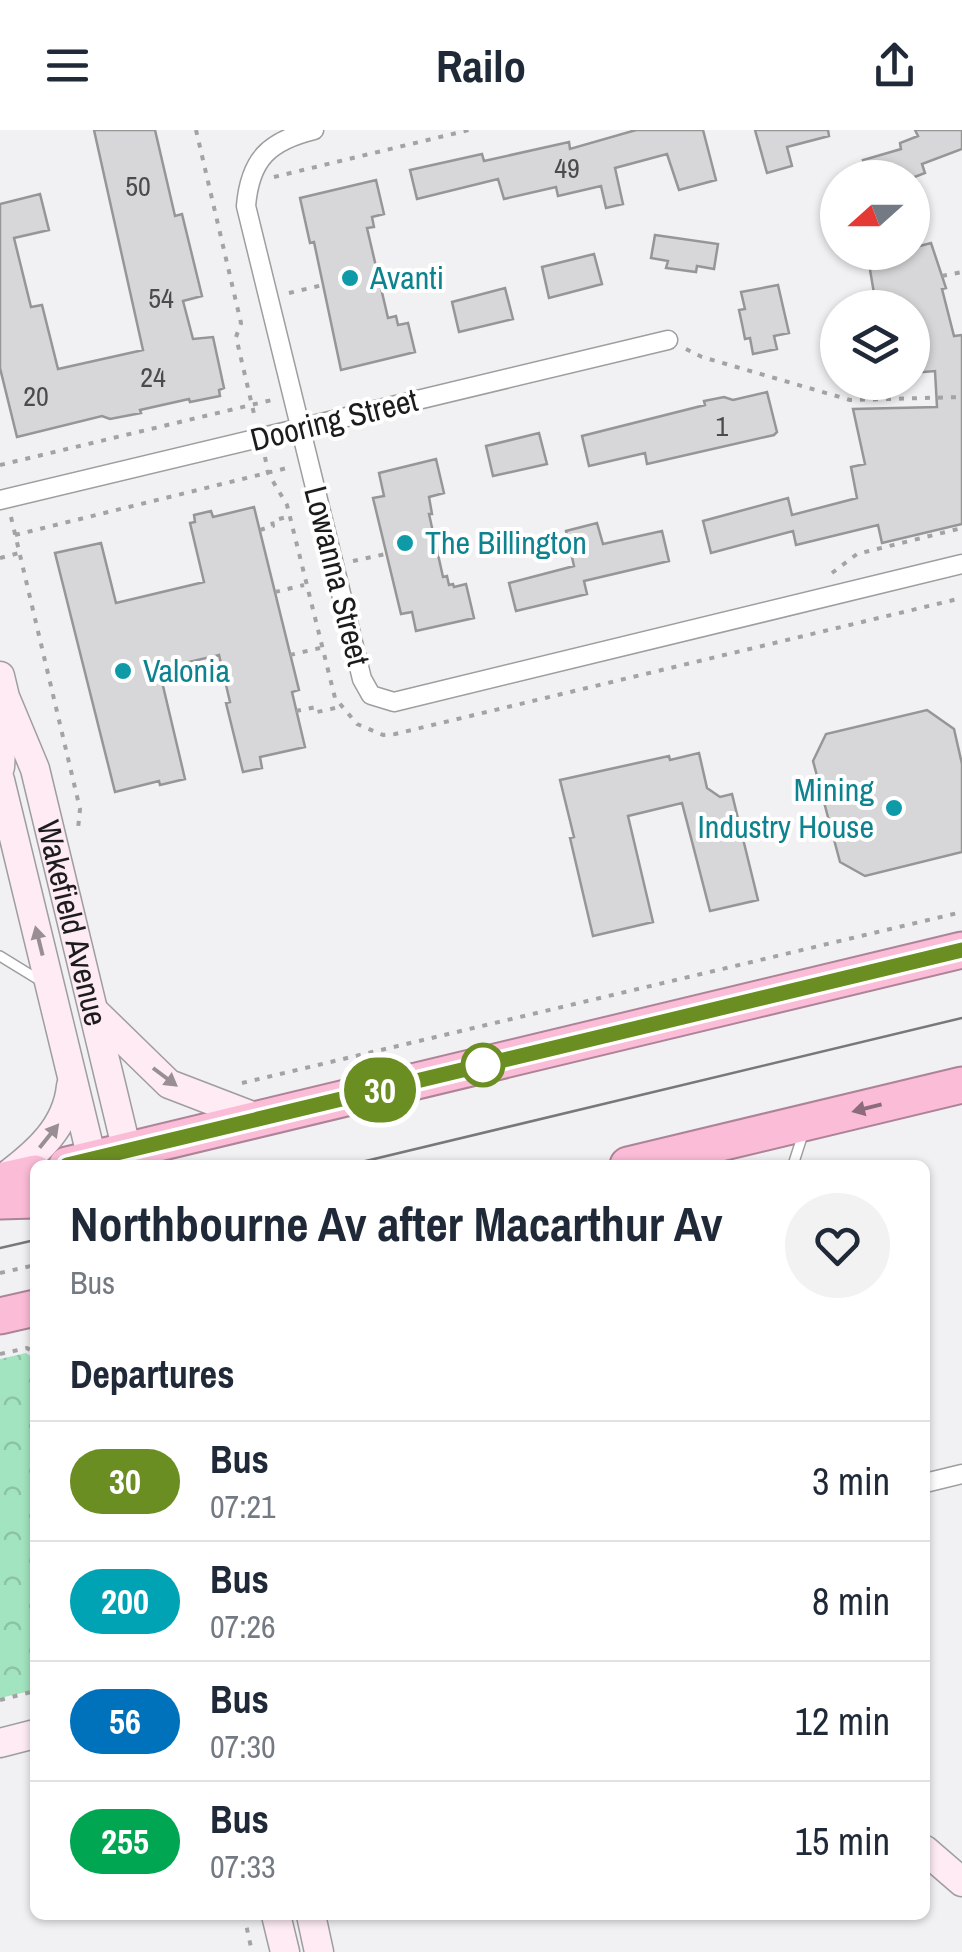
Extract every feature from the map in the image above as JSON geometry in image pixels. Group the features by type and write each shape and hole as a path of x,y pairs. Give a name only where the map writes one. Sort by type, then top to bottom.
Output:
{"highway":[{"path":"129,1158 260,1119 962,950"},
{"path":"662,1160 962,1085"},
{"path":"0,1181 30,1174"},
{"path":"0,1201 30,1200"},
{"path":"0,1316 30,1309"}],"main road":[{"name":"Wakefield Avenue","path":"0,767 2,687"},
{"name":"Wakefield Avenue","path":"2,687 35,768 129,1158"},
{"name":"Wakefield Avenue","path":"2,801 72,1075 84,1160"},
{"path":"94,1011 169,1084 260,1119"},
{"path":"0,1181 31,1158 58,1126 66,1112 72,1075"},
{"path":"0,1316 30,1316"},
{"path":"0,1743 30,1735"},
{"path":"930,1854 962,1882"},
{"path":"277,1920 285,1952"},
{"path":"312,1920 319,1952"}],"street":[{"name":"Lowanna Street","path":"314,130 291,136 265,154 248,177 246,206 362,679 371,695 394,702 962,564"},
{"name":"Dooring Street","path":"0,500 668,340"},
{"path":"930,1482 962,1474"}],"lane":[{"path":"0,956 50,987"},
{"path":"795,1160 808,1122"}],"path":[{"path":"0,466 252,405 236,338 241,323 196,130"},
{"path":"261,180 469,130"},
{"path":"942,276 962,272"},
{"path":"278,296 323,285"},
{"path":"668,340 702,357 850,400 962,397"},
{"path":"77,836 80,809 15,535 268,472 282,493 290,516 332,689 340,707 366,729 383,735 962,598"},
{"path":"260,530 273,526 272,521 290,516"},
{"path":"825,578 857,554 962,528"},
{"path":"0,558 20,553"},
{"path":"344,564 386,554"},
{"path":"275,592 306,585"},
{"path":"290,655 321,648"},
{"path":"296,711 340,707"},
{"path":"230,1086 962,912"},
{"path":"0,1273 30,1265"},
{"path":"0,1354 30,1350"},
{"path":"0,1700 30,1693"},
{"path":"245,1920 252,1952"}],"green space":[{"path":"26,1353 30,1356 30,1691 0,1698 0,1359"}],"building":[{"path":"94,130 155,130 175,216 182,214 202,296 183,301 193,339 213,337 224,388 219,390 220,396 190,402 189,399 110,419 102,416 17,437 0,368 0,204 40,194 49,230 14,238 31,307 42,305 58,369 143,350"},
{"path":"636,130 703,130 716,180 679,190 667,154 615,168 623,204 606,208 601,186 558,196 556,187 504,199 498,179 417,199 410,170 482,154 484,161 569,142 570,149"},
{"path":"755,130 828,130 829,136 787,147 792,166 767,173"},
{"path":"915,130 962,130 962,149 930,161 863,160 901,149 900,143 918,136"},
{"name":"Avanti","path":"376,180 384,214 372,217 374,227 367,228 388,318 396,316 398,325 408,323 415,352 341,370 314,242 310,243 300,198"},
{"path":"655,235 718,244 714,269 697,266 696,272 666,268 668,261 651,258"},
{"path":"930,243 946,288 942,289 954,336 962,335 962,524 882,543 878,525 796,545 793,531 711,553 703,521 788,498 792,515 857,498 851,467 865,464 853,409 937,407 935,371 930,371 930,290 873,290 870,270 930,270"},
{"path":"594,254 602,284 549,298 542,267"},
{"path":"778,285 789,333 774,336 777,349 753,354 750,338 745,339 739,310 745,309 741,292"},
{"path":"505,288 513,319 459,332 452,302"},
{"path":"767,392 777,432 774,435 647,464 645,453 589,466 582,436 705,405 704,401 724,397 733,400"},
{"path":"539,433 547,464 493,476 486,446"},
{"name":"The Billington","path":"436,459 444,493 429,497 429,514 443,577 447,576 449,585 454,587 466,584 474,618 416,631 412,612 401,614 373,498 384,496 379,473"},
{"path":"254,507 299,690 292,692 305,747 260,757 262,768 243,772 219,655 159,669 185,779 115,792 55,553 101,543 116,603 204,582 190,523 195,522 194,515 211,511 213,517"},
{"path":"597,523 603,544 662,531 669,561 584,581 587,594 516,611 509,583 574,566 566,531"},
{"name":"Mining Industry House","path":"927,710 954,729 962,764 962,852 865,876 840,862 813,761 826,734"},
{"path":"699,753 707,788 720,797 732,794 758,900 710,911 682,803 628,816 653,922 593,936 560,780"}],"tram line":[{"path":"370,1160 962,1018"},
{"path":"0,1248 30,1241"}],"bus line":[{"name":"30","path":"88,1160 962,950"}],"place":[{"name":"Avanti","path":"350,278"},
{"name":"The Billington","path":"405,543"},
{"name":"Valonia","path":"123,671"},
{"name":"Mining Industry House","path":"894,808"}]}
